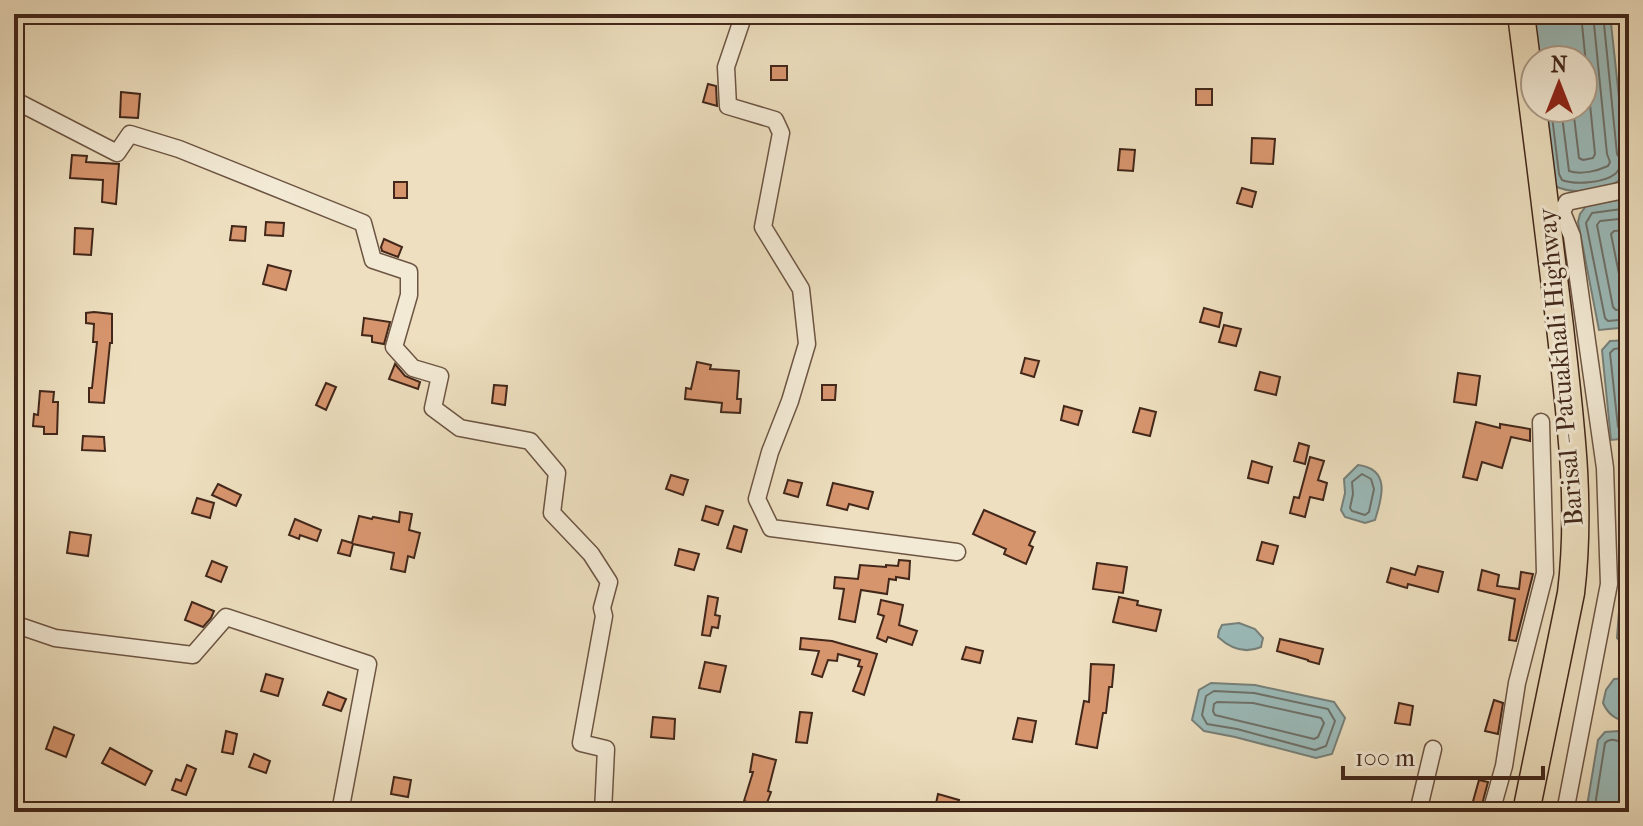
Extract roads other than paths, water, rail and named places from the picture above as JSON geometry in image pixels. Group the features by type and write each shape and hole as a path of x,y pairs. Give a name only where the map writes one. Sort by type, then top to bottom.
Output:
{"highway":[{"name":"Barisal - Patuakhali Highway","path":"1521,14 1569,404 1577,497 1571,593 1526,812"}],"street":[{"path":"744,14 726,67 728,106 775,120 781,133 763,227 801,289 807,344 757,499 771,528 957,552"},
{"path":"14,100 117,153 130,134 179,149 363,223 373,260 409,272 409,295 394,347 413,368 440,376 433,408 460,428 530,441 557,473 552,513 591,554 609,582 602,608 604,616 581,743 606,749 603,812"},
{"path":"1565,812 1609,584 1605,468 1572,236 1562,212 1567,202 1629,189"},
{"path":"1491,812 1504,766 1517,683 1545,573 1541,422"},
{"path":"14,624 55,638 193,655 226,617 368,664 340,812"},
{"path":"1418,812 1433,749"}],"water":[{"path":"1533,14 1610,14 1627,172 1614,184 1583,191 1555,186 1545,124 1599,124 1599,44 1536,44"},
{"path":"1624,199 1629,201 1629,327 1599,330 1578,222 1587,205"},
{"path":"1629,340 1629,438 1611,440 1602,350 1610,341"},
{"path":"1629,462 1629,565 1622,554 1619,539 1620,466"},
{"path":"1358,465 1376,472 1382,486 1375,520 1365,523 1345,517 1341,510 1344,479"},
{"path":"1629,591 1629,648 1617,638 1620,598"},
{"path":"1239,623 1255,629 1263,638 1261,647 1238,649 1218,637 1222,625"},
{"path":"1628,678 1629,721 1613,716 1603,703 1606,690 1614,679"},
{"path":"1211,683 1255,685 1334,702 1345,718 1332,754 1316,758 1204,731 1192,720 1199,690"},
{"path":"1619,731 1629,741 1629,752 1617,812 1586,812 1598,740 1605,732"}]}
